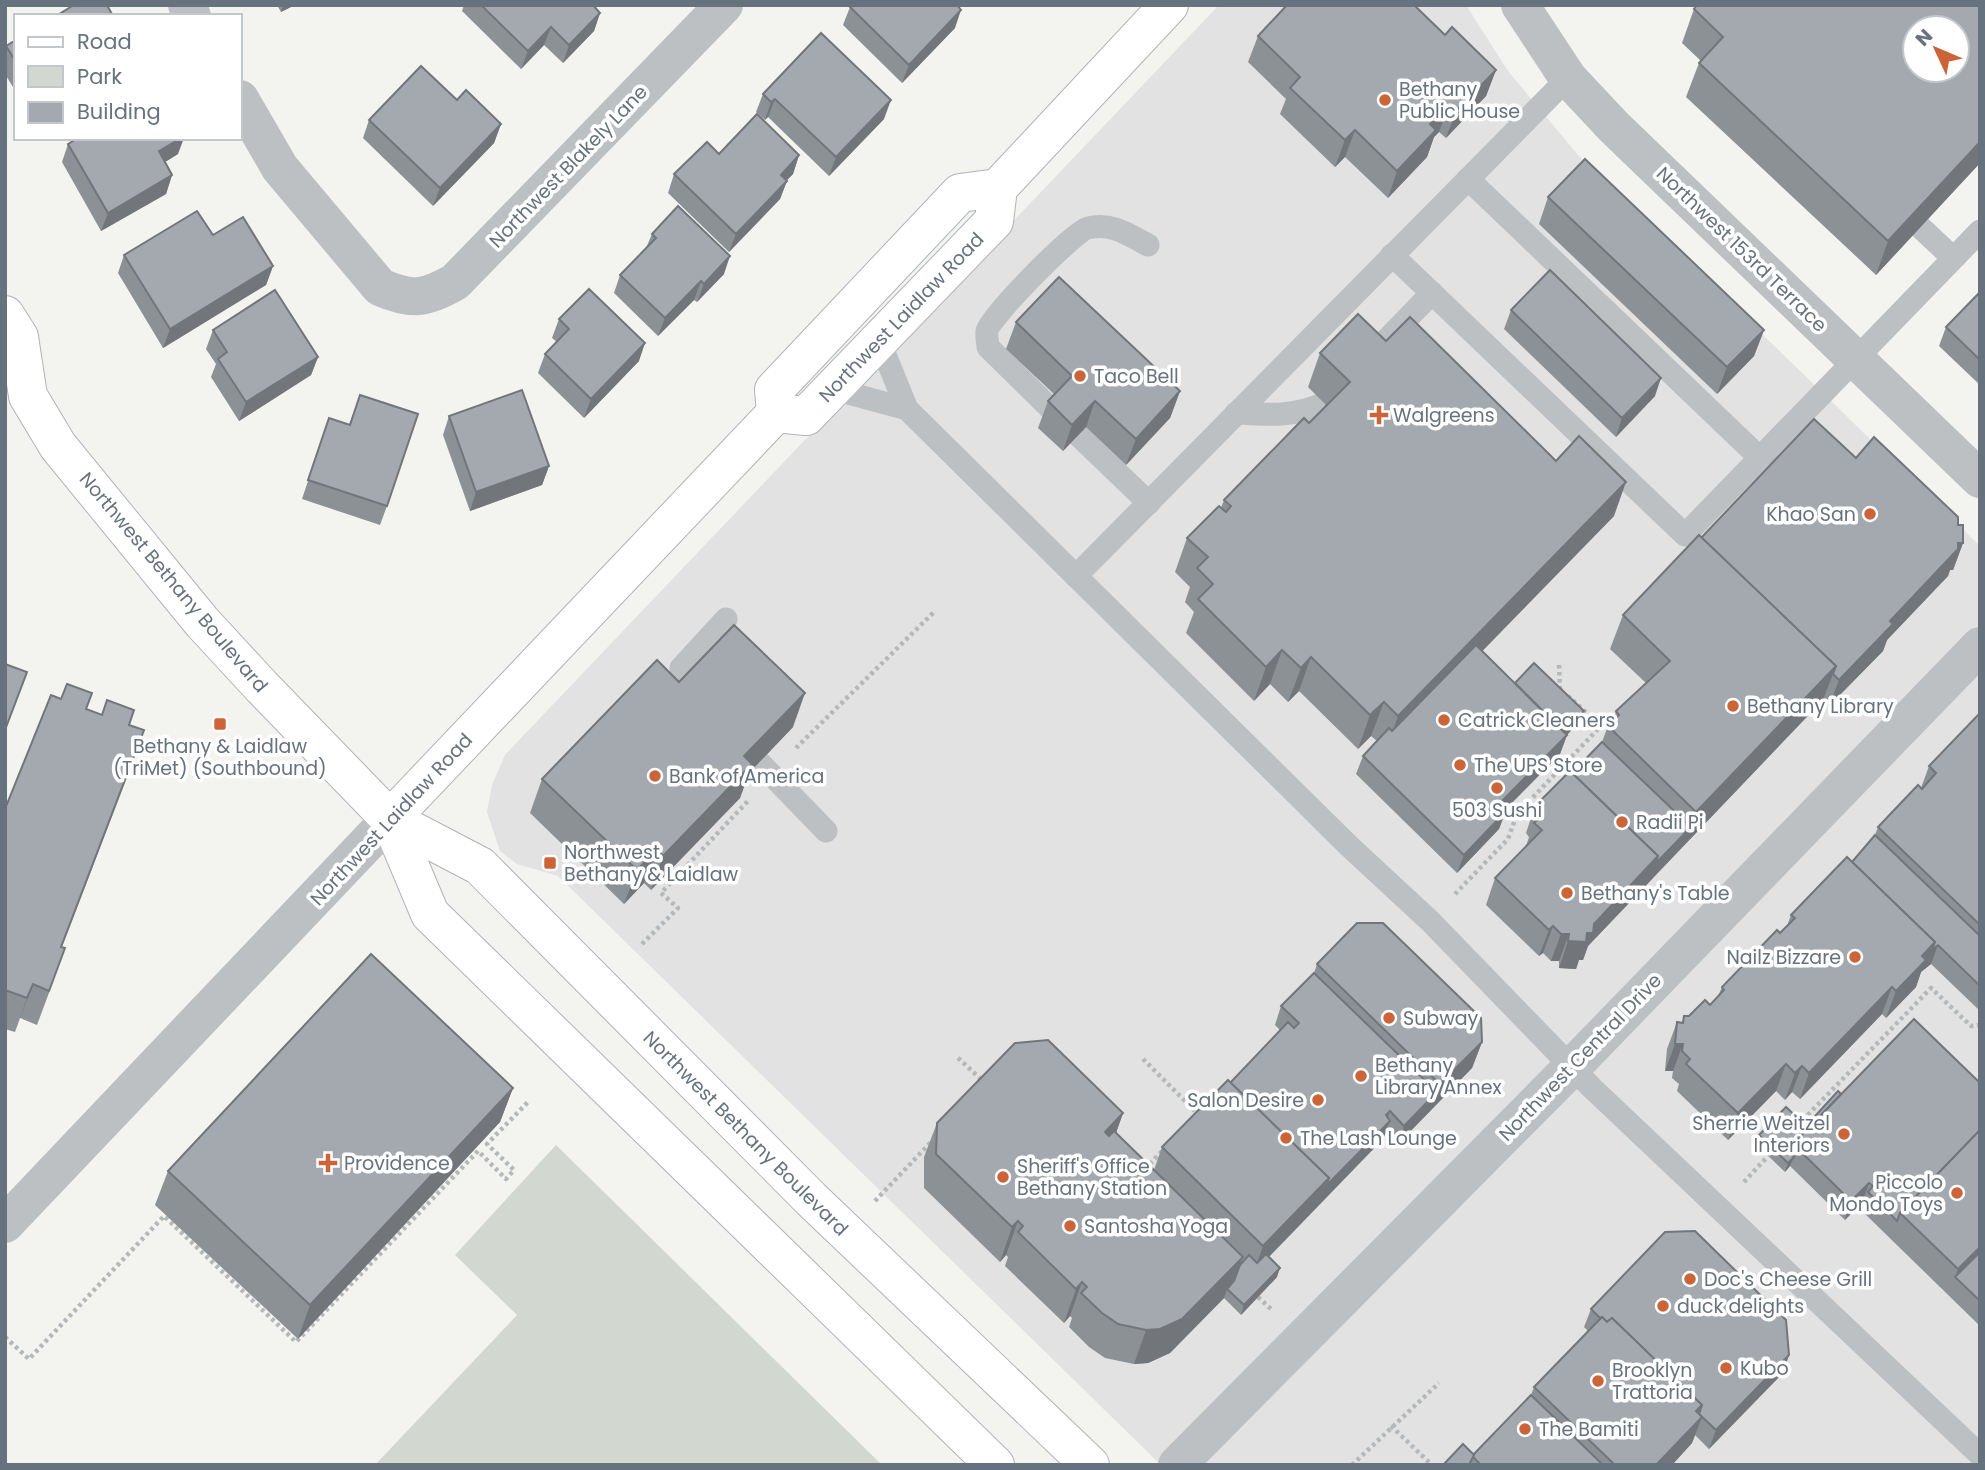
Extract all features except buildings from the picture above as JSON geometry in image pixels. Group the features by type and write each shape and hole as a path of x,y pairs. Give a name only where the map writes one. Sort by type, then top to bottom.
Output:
{"main road":[{"path":"776,413 774,390 960,192 998,188 1169,5"},
{"name":"Northwest Laidlaw Road","path":"390,819 776,413 806,416 833,389 994,221 998,188"},
{"name":"Northwest Bethany Boulevard","path":"5,315 19,337 17,389 58,446 202,621 390,819 480,866 811,1199 1090,1465"},
{"name":"Northwest Bethany Boulevard","path":"390,819 430,915 995,1465"}],"street":[{"name":"Northwest Blakely Lane","path":"242,102 280,168 380,287 398,295 427,298 455,282 724,5"},
{"name":"Northwest 153rd Terrace","path":"1520,5 1568,78 1614,127 1980,479"},
{"name":"Northwest Central Drive","path":"1177,1465 1572,1067 1980,646"},
{"name":"Northwest Laidlaw Road","path":"5,1224 390,819"}],"lane":[{"path":"1076,576 1568,78"},
{"path":"1468,179 1759,457"},
{"path":"1054,411 988,347 987,331 997,315 1066,243 1085,229 1104,226 1121,230 1148,245"},
{"path":"1920,227 1953,258"},
{"path":"1392,255 1685,535 1980,231"},
{"path":"1363,364 1432,293"},
{"path":"879,340 907,409 1349,846 1430,921 1572,1067 1980,1455"},
{"path":"833,389 907,409"},
{"path":"1236,414 1284,415 1306,412 1325,403"},
{"path":"1078,435 1149,503"},
{"path":"691,691 682,679 681,668 726,619"},
{"path":"759,762 826,831"}],"path":[{"path":"1455,894 1508,839 1517,814 1601,726 1558,687 1559,665"},
{"path":"642,944 663,923"},
{"path":"1795,1129 1931,988 1971,1026 1980,1025"},
{"path":"958,1058 986,1085"},
{"path":"1143,1059 1200,1112 1191,1122"},
{"path":"5,1337 29,1359 164,1216 296,1342 478,1151 506,1179 514,1170 486,1144 528,1102"},
{"path":"895,1180 939,1134"},
{"path":"1136,1178 1173,1140"},
{"path":"1352,1465 1439,1383"},
{"path":"1391,1426 1432,1465"}],"shaded area":[{"path":"1219,5 1466,5 1508,71 1578,155 1980,546 1980,1465 1161,1465 558,876 517,864 500,851 487,812 492,785 505,755"}],"green space":[{"path":"556,1145 882,1465 375,1465 517,1315 455,1255"}],"place":[{"name":"Bethany Public House","path":"1385,100"},
{"name":"Taco Bell","path":"1080,376"},
{"name":"Walgreens","path":"1379,415"},
{"name":"Khao San","path":"1870,514"},
{"name":"Bethany Library","path":"1733,706"},
{"name":"Catrick Cleaners","path":"1444,720"},
{"name":"Bethany & Laidlaw (TriMet) (Southbound)","path":"220,724"},
{"name":"The UPS Store","path":"1460,765"},
{"name":"Bank of America","path":"655,776"},
{"name":"503 Sushi","path":"1497,788"},
{"name":"Radii Pi","path":"1622,822"},
{"name":"Northwest Bethany & Laidlaw","path":"550,863"},
{"name":"Bethany's Table","path":"1567,893"},
{"name":"Nailz Bizzare","path":"1855,957"},
{"name":"Subway","path":"1389,1018"},
{"name":"Bethany Library Annex","path":"1361,1076"},
{"name":"Salon Desire","path":"1318,1100"},
{"name":"Sherrie Weitzel Interiors","path":"1844,1134"},
{"name":"The Lash Lounge","path":"1286,1138"},
{"name":"Providence","path":"328,1163"},
{"name":"Sheriff's Office Bethany Station","path":"1003,1177"},
{"name":"Piccolo Mondo Toys","path":"1957,1193"},
{"name":"Santosha Yoga","path":"1070,1226"},
{"name":"Doc's Cheese Grill","path":"1690,1279"},
{"name":"duck delights","path":"1663,1306"},
{"name":"Kubo","path":"1726,1368"},
{"name":"Brooklyn Trattoria","path":"1598,1381"},
{"name":"The Bamiti","path":"1525,1429"}]}
